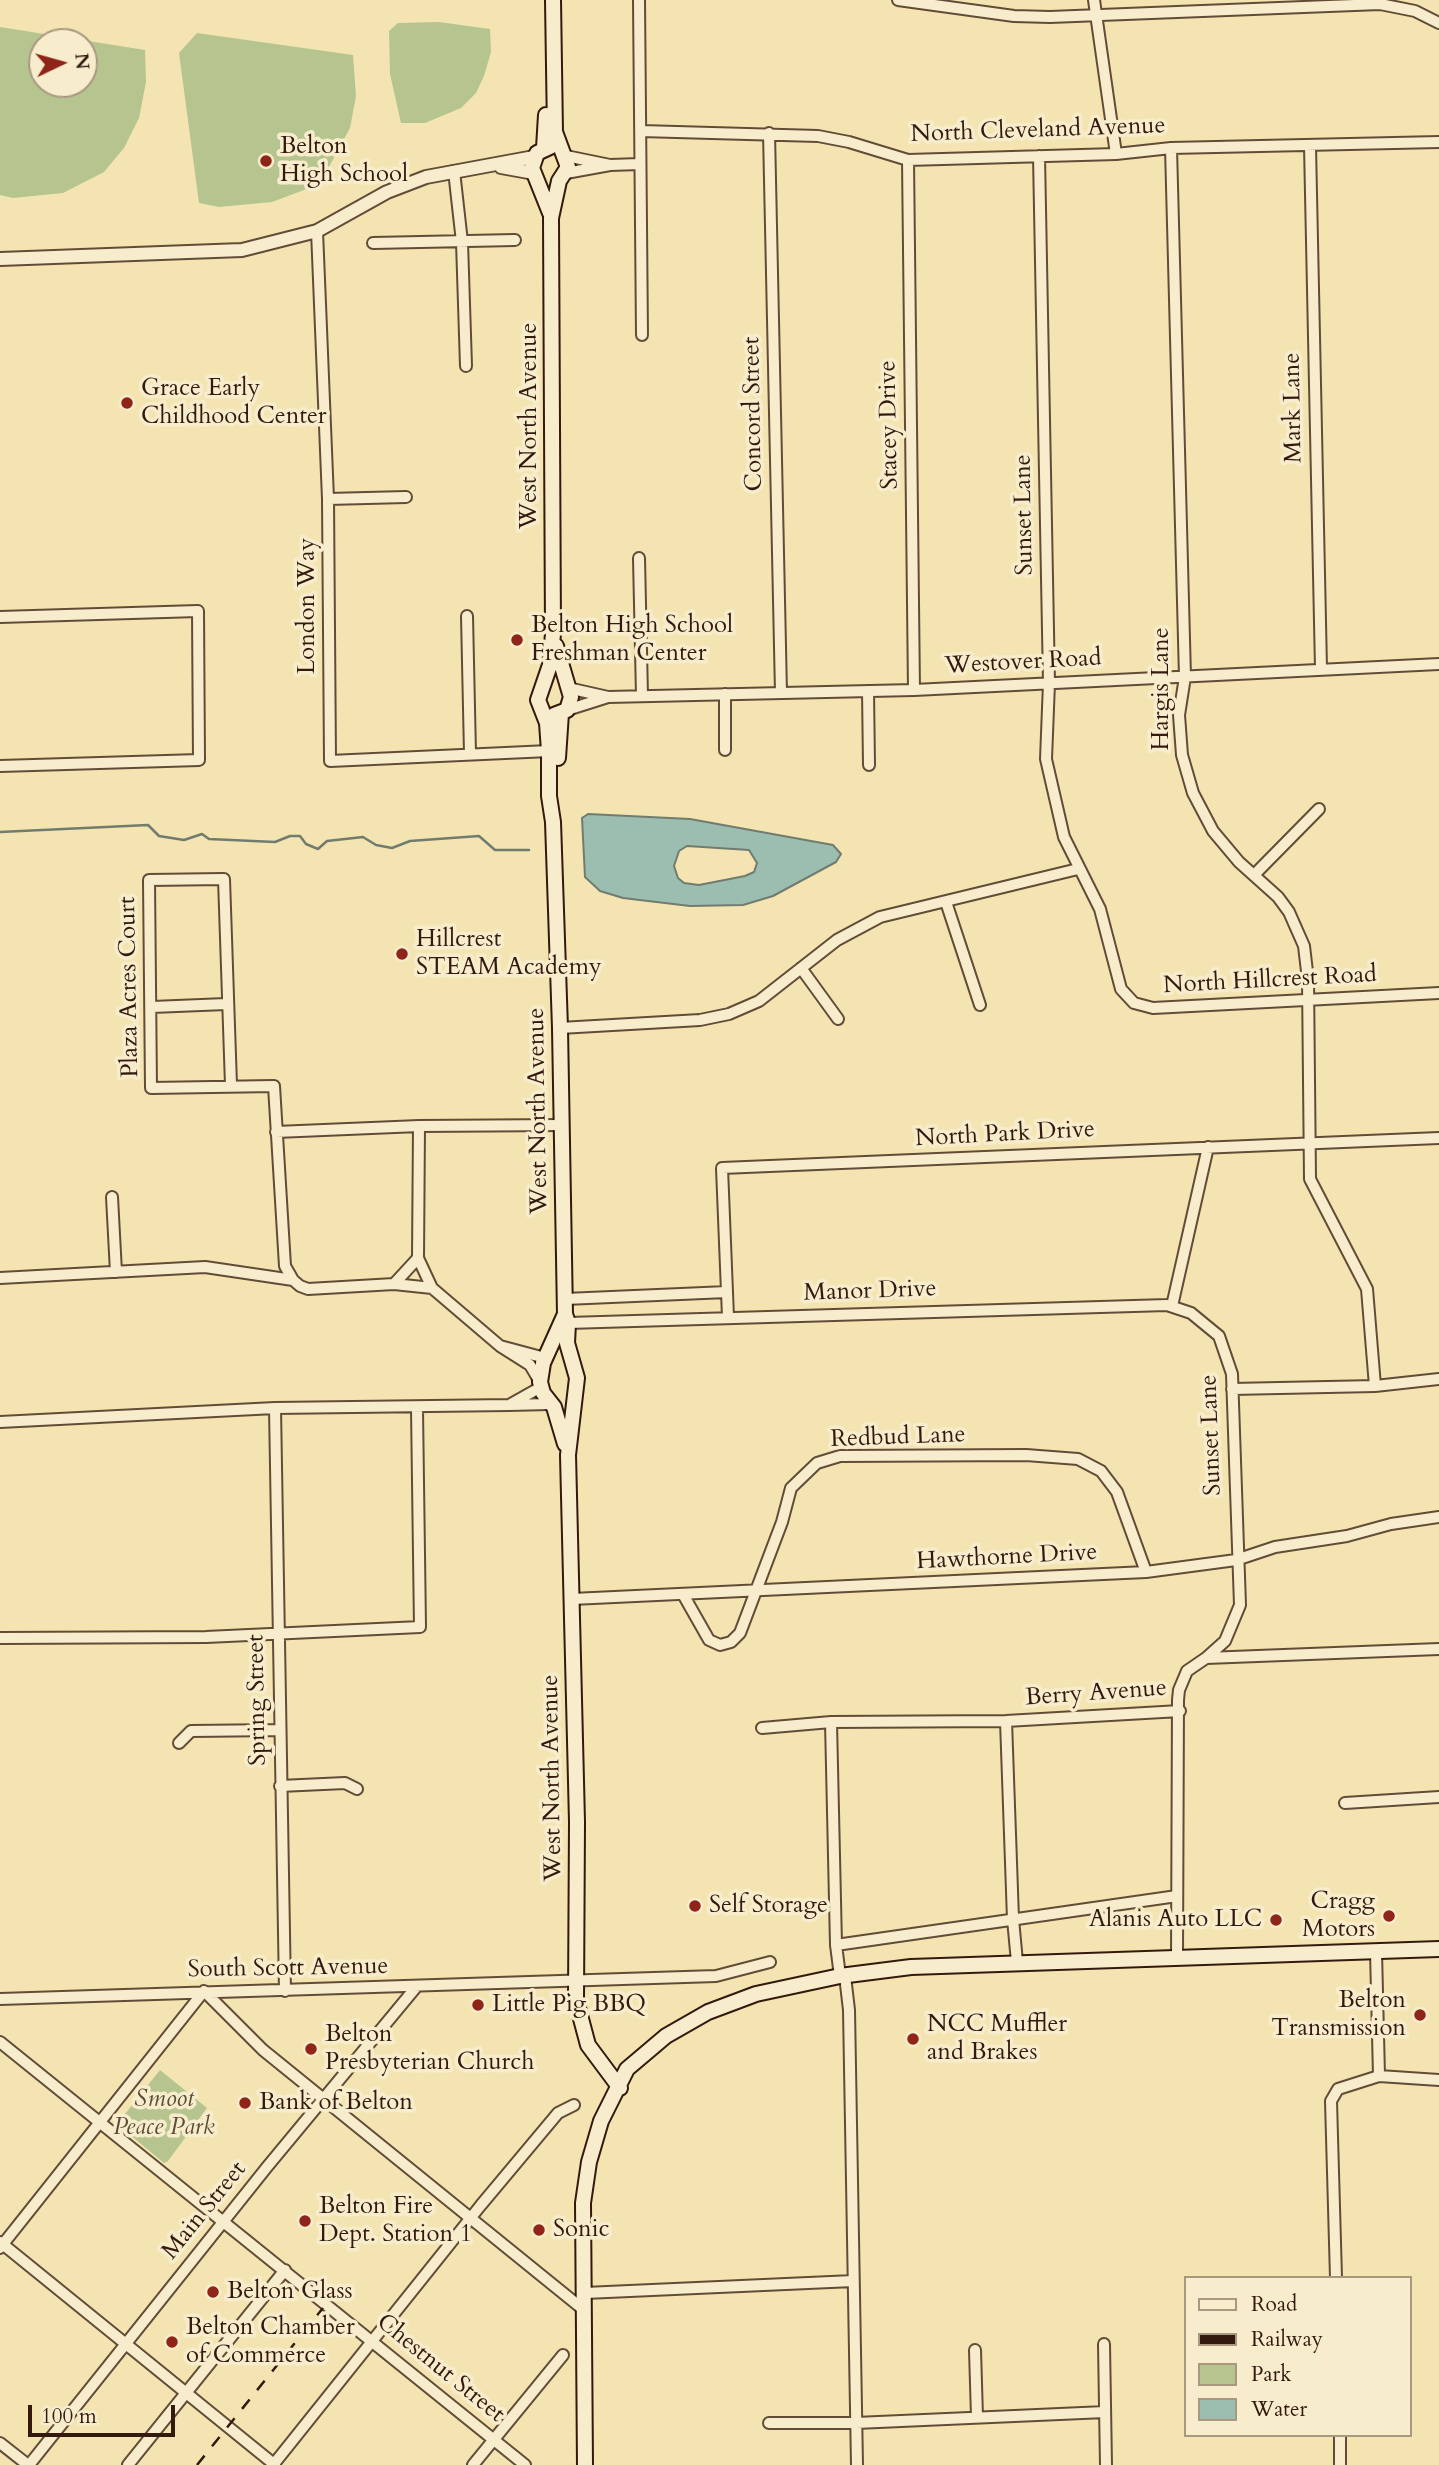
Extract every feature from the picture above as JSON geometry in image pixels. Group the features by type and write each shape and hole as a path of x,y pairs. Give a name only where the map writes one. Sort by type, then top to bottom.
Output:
{"main road":[{"name":"West North Avenue","path":"544,0 537,176 551,218"},
{"name":"West North Avenue","path":"553,0 555,132 563,153 562,177 551,218 553,634 543,686 538,695 547,723 550,751 549,796 553,822 560,1028 565,1299 570,1356 577,1378 571,1404 568,1455 576,2000 583,2032 602,2067 620,2088"},
{"path":"539,152 563,153"},
{"path":"537,176 549,183 562,177"},
{"name":"West North Avenue","path":"553,634 571,697 564,712 558,794 553,822"},
{"path":"543,686 559,682 568,688"},
{"path":"542,710 551,715 564,712"},
{"name":"West North Avenue","path":"567,1318 547,1357 541,1384 552,1406 568,1455"},
{"path":"547,1357 559,1352 570,1356"},
{"path":"552,1406 571,1404"},
{"path":"585,2465 583,2203 589,2162 601,2121 620,2088 627,2069 666,2036 708,2012 756,1994 843,1976 911,1967 1439,1949"}],"street":[{"path":"639,0 642,335"},
{"path":"898,0 1014,16 1380,4 1416,10 1439,23"},
{"path":"1094,0 1116,154"},
{"name":"North Cleveland Avenue","path":"641,131 769,133 849,142 908,160 1116,154 1171,148 1439,142"},
{"name":"Concord Street","path":"769,133 781,693"},
{"name":"Mark Lane","path":"1310,146 1321,669"},
{"name":"Hargis Lane","path":"1171,148 1185,677 1180,735 1193,793 1218,838 1278,897 1297,928 1307,964 1308,1165 1315,1193 1367,1289 1375,1385"},
{"path":"0,259 242,250 317,231 387,192 426,177 494,166 539,152"},
{"path":"563,153 610,165"},
{"name":"Sunset Lane","path":"1039,156 1049,683 1045,737 1050,785 1064,837 1078,869"},
{"name":"Stacey Drive","path":"908,160 914,690"},
{"path":"562,177 610,165 640,164"},
{"path":"494,166 537,176"},
{"path":"454,171 462,242 466,366"},
{"name":"London Way","path":"317,231 328,499 330,761 550,751"},
{"path":"373,243 515,240"},
{"path":"328,499 406,497"},
{"path":"639,558 642,696"},
{"path":"0,617 198,611 199,760 0,766"},
{"path":"467,616 470,754"},
{"name":"Westover Road","path":"568,688 608,697 914,690 1439,664"},
{"path":"869,691 869,765"},
{"path":"725,694 725,750"},
{"name":"Westover Road","path":"564,712 608,697"},
{"path":"1254,874 1319,809"},
{"path":"560,1028 700,1020 729,1014 759,1001 837,940 880,917 1078,869"},
{"name":"North Hillcrest Road","path":"1078,869 1100,909 1121,989 1134,1003 1153,1008 1439,993"},
{"name":"Plaza Acres Court","path":"231,1085 226,1004 224,879 149,880 151,1088 274,1086 276,1132"},
{"path":"946,902 979,1005"},
{"path":"801,968 838,1019"},
{"path":"152,1007 226,1004"},
{"path":"293,1280 285,1266 276,1132 419,1126 562,1125"},
{"path":"419,1126 418,1258 432,1289 500,1346 530,1366 541,1384 509,1405"},
{"name":"North Park Drive","path":"727,1317 722,1168 1439,1138"},
{"path":"1172,1306 1208,1147"},
{"path":"112,1197 116,1272"},
{"path":"394,1284 418,1258"},
{"path":"0,1278 205,1268 293,1280 309,1289 394,1284 432,1289"},
{"path":"565,1299 727,1292"},
{"name":"Sunset Lane","path":"1172,1306 1203,1320 1219,1336 1230,1361 1236,1560 1241,1593 1237,1618 1225,1641 1206,1658"},
{"name":"Manor Drive","path":"567,1318 727,1317 1172,1306"},
{"path":"500,1346 547,1357"},
{"path":"1232,1389 1375,1385 1439,1379"},
{"path":"0,1422 275,1408 552,1406"},
{"name":"Spring Street","path":"275,1408 285,1991"},
{"path":"0,1638 206,1637 420,1627 416,1409"},
{"name":"Redbud Lane","path":"684,1596 709,1640 720,1645 730,1642 740,1633 782,1522 791,1488 807,1469 840,1456 1026,1455 1078,1458 1101,1471 1117,1492 1146,1572"},
{"name":"Hawthorne Drive","path":"572,1599 755,1593 1146,1572 1236,1560 1293,1544 1439,1517"},
{"path":"1206,1658 1439,1649"},
{"name":"Berry Avenue","path":"762,1728 831,1722 1006,1721 1180,1711 1179,1690 1182,1680 1195,1664 1206,1658"},
{"path":"1177,1959 1180,1711"},
{"path":"1006,1721 1017,1962"},
{"path":"831,1722 836,1945 849,2010 857,2465"},
{"path":"179,1743 191,1731 279,1730"},
{"path":"280,1786 345,1783 357,1789"},
{"path":"1345,1803 1439,1797"},
{"path":"836,1945 1177,1896"},
{"path":"1376,1951 1379,2076"},
{"name":"South Scott Avenue","path":"0,1999 716,1976 770,1962"},
{"name":"Main Street","path":"29,2465 125,2342 417,1986"},
{"path":"574,2105 558,2113 470,2218 274,2465 125,2342 1,2245 102,2123 204,1991 263,2050 324,2099 470,2218 584,2310"},
{"name":"Chestnut Street","path":"0,2042 525,2465"},
{"path":"1336,2276 1331,2101 1338,2090 1379,2076 1439,2081"},
{"path":"128,2465 188,2394 285,2270"},
{"path":"584,2293 853,2281"},
{"path":"1104,2344 1106,2465"},
{"path":"975,2350 977,2417"},
{"path":"473,2465 563,2355"},
{"path":"769,2423 856,2423 1105,2412"},
{"path":"1340,2437 1340,2465"},
{"path":"0,2443 29,2465"}],"green space":[{"path":"439,22 490,29 491,52 484,76 476,93 461,108 425,123 401,123 390,74 389,31 398,23"},
{"path":"0,27 28,31 28,98 98,98 98,43 145,50 146,82 139,118 124,148 104,172 63,193 13,198 0,195"},
{"path":"197,33 353,55 356,96 350,128 324,176 304,190 272,202 219,207 199,203 179,53"},
{"name":"Smoot Peace Park","path":"160,2070 207,2108 164,2163 117,2124"}],"water":[{"path":"588,814 690,819 833,845 841,854 836,862 773,896 743,905 690,906 623,898 600,891 585,877 582,818","holes":["687,846 749,850 757,863 754,872 745,876 699,885 684,883 678,878 674,866 679,851"]}],"waterway":[{"path":"0,832 148,825 159,836 184,840 202,834 209,839 275,842 290,836 300,836 306,844 318,849 327,841 363,837 376,845 392,848 410,841 479,836 495,850 529,850"}],"railway":[{"path":"197,2465 323,2308"}],"place":[{"name":"Belton High School","path":"266,161"},
{"name":"Grace Early Childhood Center","path":"127,403"},
{"name":"Belton High School Freshman Center","path":"517,640"},
{"name":"Hillcrest STEAM Academy","path":"402,954"},
{"name":"Self Storage","path":"695,1906"},
{"name":"Cragg Motors","path":"1389,1916"},
{"name":"Alanis Auto LLC","path":"1276,1920"},
{"name":"Little Pig BBQ","path":"478,2005"},
{"name":"Belton Transmission","path":"1420,2015"},
{"name":"NCC Muffler and Brakes","path":"913,2039"},
{"name":"Belton Presbyterian Church","path":"311,2049"},
{"name":"Bank of Belton","path":"245,2103"},
{"name":"Belton Fire Dept. Station 1","path":"305,2221"},
{"name":"Sonic","path":"539,2230"},
{"name":"Belton Glass","path":"213,2292"},
{"name":"Belton Chamber of Commerce","path":"172,2342"}]}
